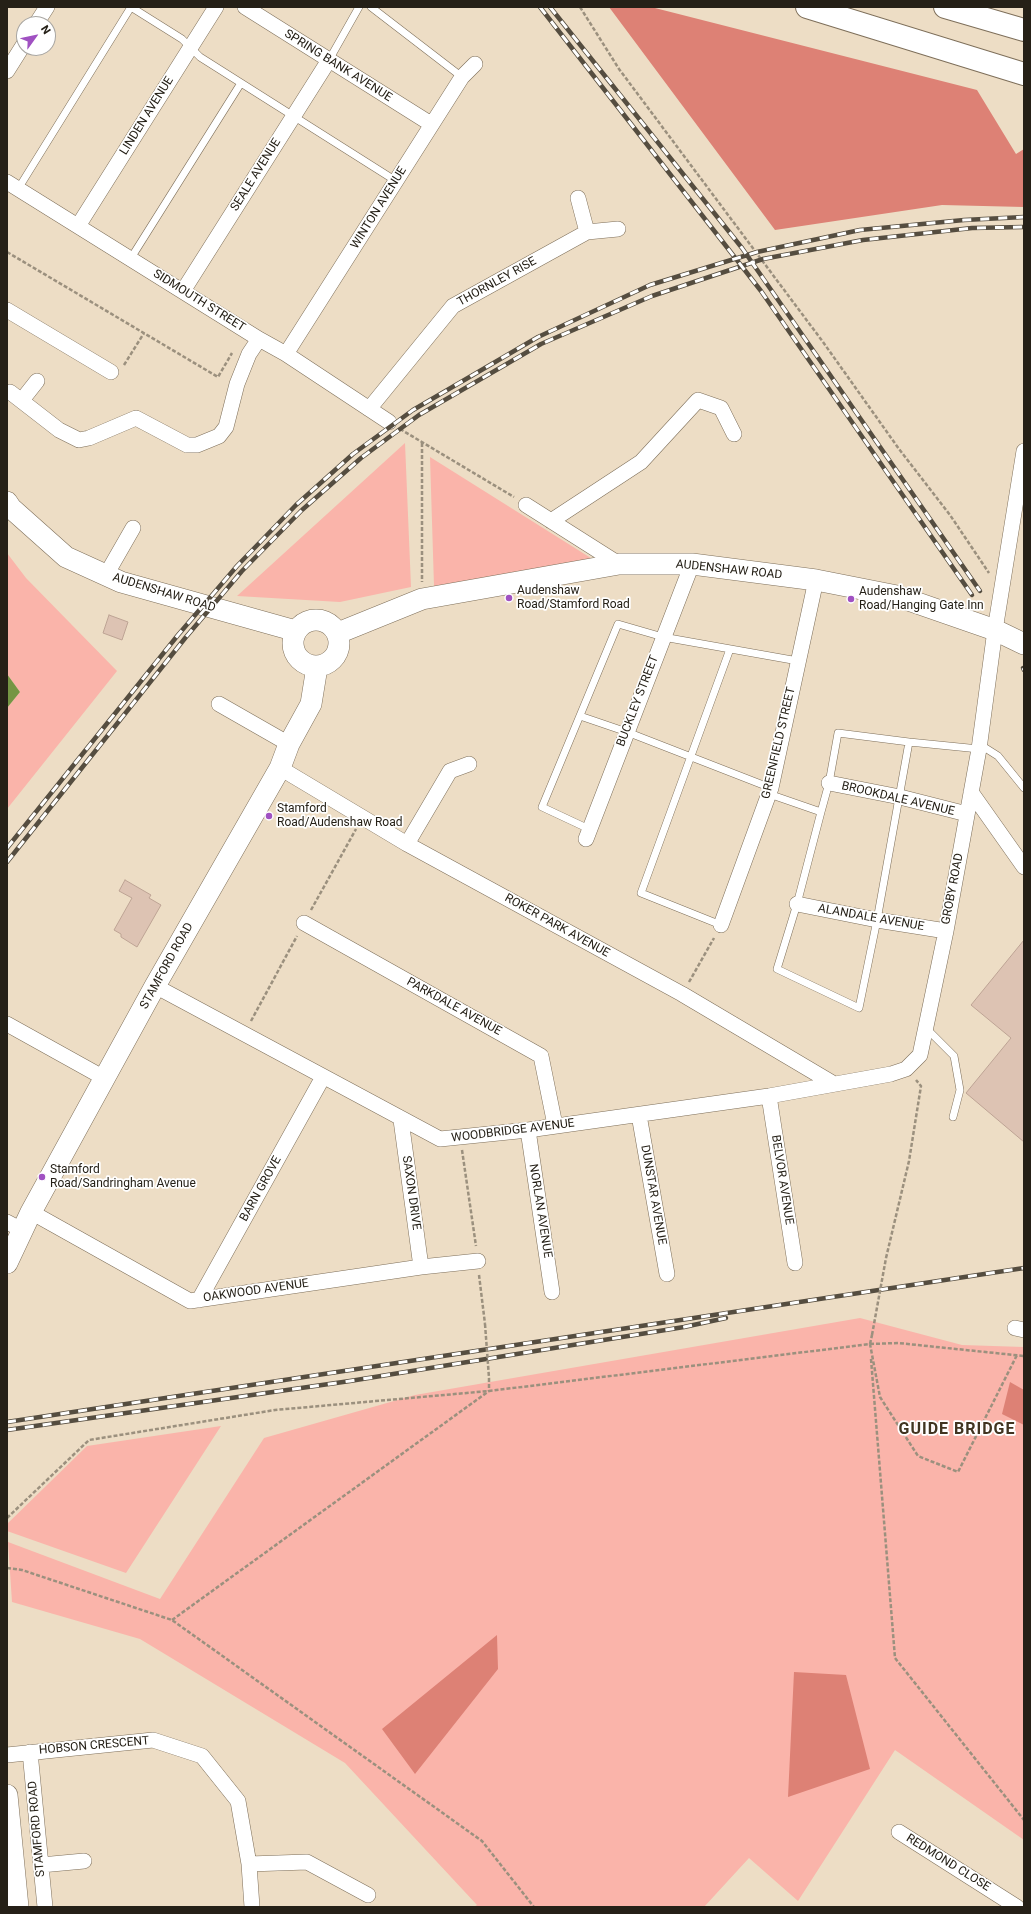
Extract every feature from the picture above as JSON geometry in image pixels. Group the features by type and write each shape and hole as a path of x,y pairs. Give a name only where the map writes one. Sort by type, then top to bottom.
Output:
{"highway":[{"path":"807,7 1024,74"},
{"path":"945,7 1024,30"},
{"path":"965,55 1024,84"}],"main road":[{"name":"AUDENSHAW ROAD","path":"7,502 11,508 66,557 121,582 296,631"},
{"name":"AUDENSHAW ROAD","path":"338,633 422,599 619,564 692,564 816,580 897,596 994,630 1024,644"},
{"path":"318,620 330,625 338,633 340,644 337,655 330,662 317,667 304,663 296,654 293,640 296,631 307,622 318,620"},
{"name":"STAMFORD ROAD","path":"7,1263 14,1226 31,1212 106,1079 155,986 280,768 290,744 311,704 317,667"},
{"path":"7,1795 9,1831 18,1907"}],"street":[{"path":"41,16 47,7"},
{"name":"LINDEN AVENUE","path":"78,226 216,7"},
{"name":"SPRING BANK AVENUE","path":"245,7 431,124"},
{"path":"7,71 16,56"},
{"name":"SEALE AVENUE","path":"183,291 329,60"},
{"name":"WINTON AVENUE","path":"286,354 431,124 462,77 475,64"},
{"name":"SIDMOUTH STREET","path":"12,185 259,339 286,354 389,422"},
{"path":"578,198 587,232"},
{"name":"THORNLEY RISE","path":"369,409 452,306 587,232 618,229"},
{"path":"7,310 111,372"},
{"path":"37,381 16,396 59,430 79,440 89,438 136,418 187,445 197,445 219,436 226,427 237,384 250,354 259,339"},
{"path":"552,521 641,462 698,400 720,408 734,434"},
{"name":"GROBY ROAD","path":"906,1069 920,1054 946,930 979,747 994,630 1024,451"},
{"path":"526,505 619,564"},
{"path":"106,575 133,528"},
{"name":"BUCKLEY STREET","path":"588,834 692,564"},
{"name":"GREENFIELD STREET","path":"721,925 770,791 816,580"},
{"path":"219,704 290,744"},
{"path":"407,844 450,771 469,764"},
{"name":"ROKER PARK AVENUE","path":"280,768 407,844 682,994 834,1084"},
{"name":"BROOKDALE AVENUE","path":"829,783 900,797 967,814"},
{"path":"971,792 1024,867"},
{"name":"ALANDALE AVENUE","path":"797,904 877,920 946,930"},
{"name":"PARKDALE AVENUE","path":"304,923 541,1056 555,1125"},
{"name":"WOODBRIDGE AVENUE","path":"155,986 401,1120 440,1139 528,1130 555,1125 639,1115 769,1096 834,1084"},
{"path":"7,1024 106,1079"},
{"path":"834,1084 891,1074 906,1069"},
{"name":"BARN GROVE","path":"199,1300 323,1077"},
{"name":"BELVOR AVENUE","path":"769,1096 795,1263"},
{"name":"DUNSTAR AVENUE","path":"639,1115 667,1274"},
{"name":"SAXON DRIVE","path":"401,1120 421,1267"},
{"name":"NORLAN AVENUE","path":"528,1130 552,1292"},
{"name":"OAKWOOD AVENUE","path":"31,1212 190,1301 421,1267 478,1261"},
{"name":"HOBSON CRESCENT","path":"7,1755 153,1740 202,1756 238,1801 249,1864 252,1907"},
{"name":"STAMFORD ROAD","path":"30,1752 45,1907"},
{"name":"REDMOND CLOSE","path":"899,1832 1017,1907"},
{"path":"41,1865 84,1861"},
{"path":"249,1864 307,1862 368,1895"}],"lane":[{"path":"12,185 131,7 182,39 200,57 396,180"},
{"path":"329,60 359,7"},
{"path":"371,7 462,77"},
{"path":"131,258 242,83"},
{"path":"588,834 542,807 618,624 663,637 798,661"},
{"path":"721,925 641,893 730,649"},
{"path":"580,716 627,732 691,757 821,812"},
{"path":"909,742 877,920 859,1008 777,969 797,904 829,783 838,733 909,742 979,747 998,756 1024,788"},
{"path":"926,1028 954,1056 960,1090 953,1117"}],"path":[{"path":"580,7 619,70 819,336 899,449 950,515 992,578"},
{"path":"7,252 217,377"},
{"path":"111,372 124,365 144,333"},
{"path":"389,422 526,505"},
{"path":"422,442 422,599"},
{"path":"682,994 721,925"},
{"path":"906,1069 921,1086 909,1161 886,1258 870,1344 895,1658 1024,1820"},
{"path":"460,1138 478,1261 485,1324 489,1391"},
{"path":"7,1518 89,1440 275,1410 489,1391 870,1344 898,1343 1024,1356"},
{"path":"870,1344 880,1397 918,1456 958,1472 1017,1355"},
{"path":"172,1620 489,1391"},
{"path":"7,1568 22,1570 172,1620 482,1841 534,1907"}],"shaded area":[{"path":"609,7 651,7 977,90 1016,154 1024,149 1024,207 942,205 775,230"},
{"path":"405,443 411,587 340,602 237,596"},
{"path":"430,457 594,560 434,586"},
{"path":"7,553 26,578 117,671 7,809 7,708 20,692 7,674"},
{"path":"7,674 20,692 7,708"},
{"path":"860,1318 962,1345 1024,1347 1024,1840 895,1750 798,1901 749,1858 704,1907 474,1907 477,1905 345,1763 140,1639 12,1602 8,1542 160,1599 264,1438 415,1395"},
{"path":"1010,1382 1024,1390 1024,1425 1002,1414"},
{"path":"221,1426 126,1573 7,1531 7,1524 87,1446"},
{"path":"497,1635 498,1669 415,1774 382,1729"},
{"path":"794,1672 846,1675 870,1769 788,1797"}],"building":[{"path":"109,615 128,622 122,640 103,633"},
{"path":"125,880 151,895 149,898 161,905 137,947 121,937 121,934 114,930 132,898 119,891"},
{"path":"1024,940 1024,1142 966,1093 1011,1038 971,1005"}],"railway":[{"path":"540,7 761,291 972,595"},
{"path":"550,7 742,248 980,591"},
{"path":"7,848 178,635 237,566 296,505 353,454 413,410 538,337 650,285 757,252 860,230 964,220 1024,217"},
{"path":"7,862 186,637 242,571 302,510 361,458 419,415 541,344 652,296 763,259 863,240 972,228 1024,227"},
{"path":"7,1422 1024,1268"},
{"path":"7,1430 350,1381 684,1327 726,1318"}],"place":[{"name":"Audenshaw Road/Stamford Road","path":"509,598"},
{"name":"Audenshaw Road/Hanging Gate Inn","path":"851,599"},
{"name":"Stamford Road/Audenshaw Road","path":"269,816"},
{"name":"Stamford Road/Sandringham Avenue","path":"42,1177"}],"district":[{"name":"GUIDE BRIDGE","path":"957,1430"}]}
